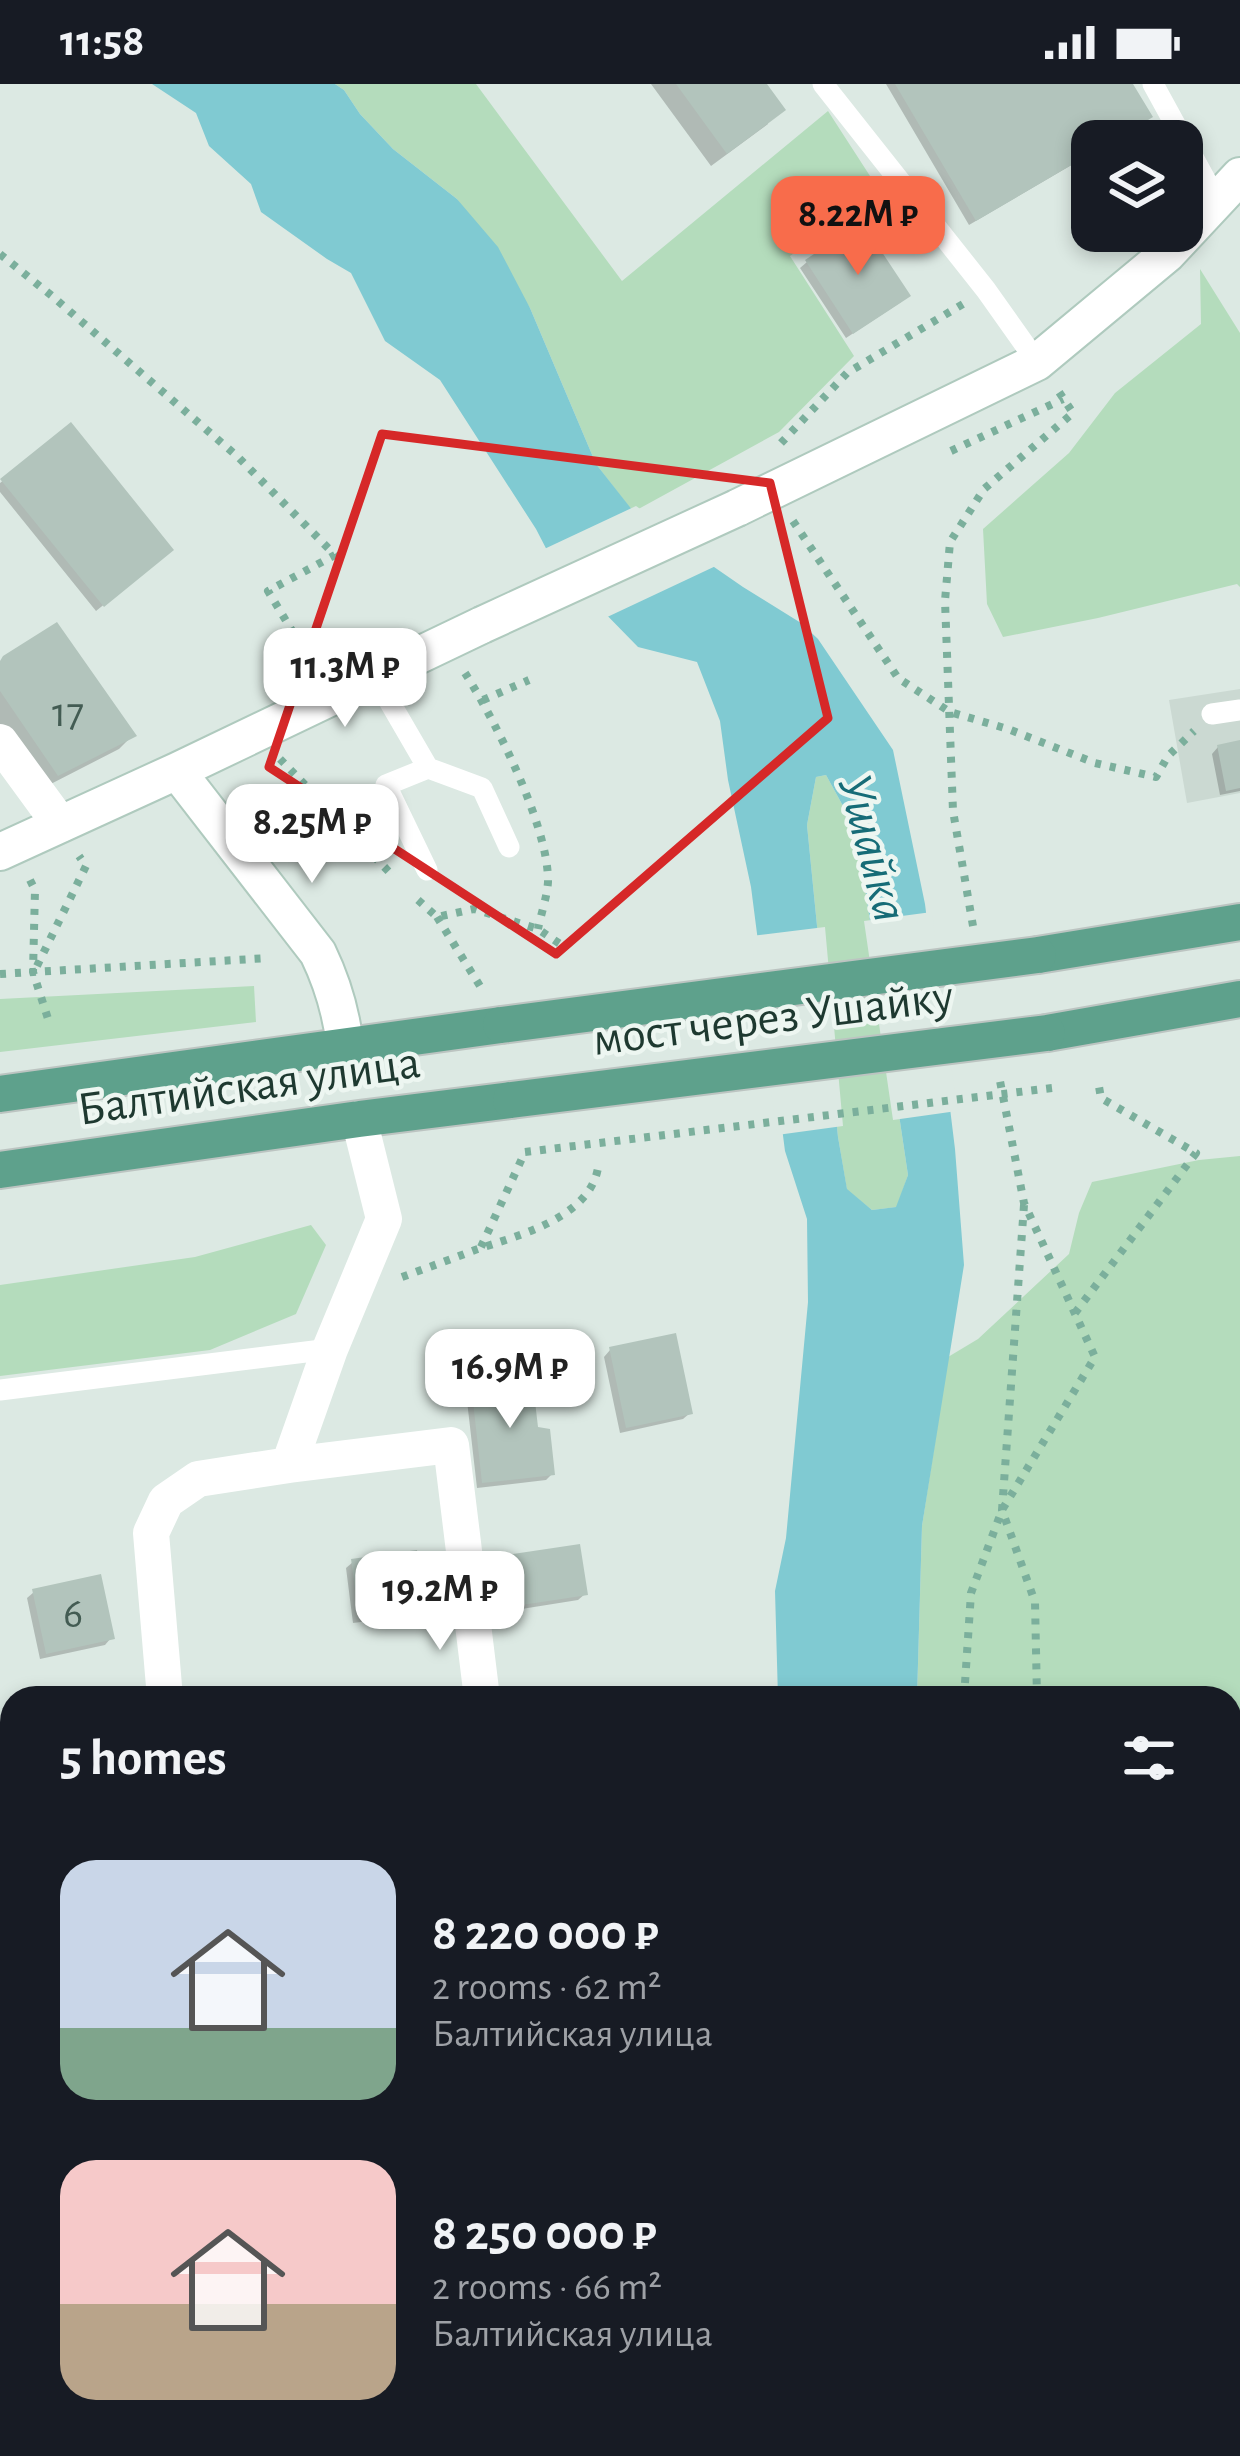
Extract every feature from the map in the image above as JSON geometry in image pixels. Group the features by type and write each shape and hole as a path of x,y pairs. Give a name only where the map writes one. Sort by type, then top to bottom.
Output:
{"main road":[{"name":"мост через Ушайку","path":"502,1025 1038,955 1240,922"},
{"name":"мост через Ушайку","path":"511,1100 1047,1033 1240,999"},
{"name":"Балтийская улица","path":"0,1094 502,1025"},
{"name":"Балтийская улица","path":"0,1170 511,1100"}],"street":[{"path":"6,849 737,508 1037,362 1167,254 1229,189"},
{"path":"0,742 60,824"},
{"path":"177,771 318,953 341,1009 345,1045"},
{"path":"289,1465 384,1219 359,1119"},
{"path":"164,1686 151,1533 166,1501 197,1479 451,1445 481,1686"}],"lane":[{"path":"823,84 1037,362"},
{"path":"1153,84 1229,189"},
{"path":"374,676 428,769"},
{"path":"1212,714 1240,710"},
{"path":"427,870 386,784 428,769 482,788 509,847"},
{"path":"0,1390 330,1349"}],"path":[{"path":"0,254 238,457 335,555 268,591 315,669"},
{"path":"779,445 847,373 986,290"},
{"path":"793,521 898,678 950,712 1095,763 1156,777 1168,756 1212,714"},
{"path":"483,700 529,680"},
{"path":"34,972 86,866 60,824"},
{"path":"6,849 35,890 34,972 50,1025"},
{"path":"437,916 480,986"},
{"path":"0,974 269,958"},
{"path":"1075,1313 1196,1153 1101,1098 1098,1081"},
{"path":"480,1248 525,1152 1052,1088"},
{"path":"402,1277 530,1232 561,1216 588,1188 598,1168"},
{"path":"1024,1203 1002,1510 1036,1602 1037,1686"}],"highlighted area":[{"path":"382,434 770,483 828,718 556,954 269,767"}],"shaded area":[{"path":"1240,689 1240,793 1187,803 1169,700"}],"green space":[{"path":"335,84 476,84 622,281 828,111 881,193 790,256 854,356 779,432 633,512 596,464 530,308 457,199 393,149"},
{"path":"1200,269 1240,333 1240,587 1003,637 987,604 983,529 1069,453 1115,393 1201,324"},
{"path":"826,775 843,806 861,861 908,1175 897,1207 872,1210 847,1190 838,1137 807,825 816,777"},
{"path":"254,986 256,1022 0,1052 0,999"},
{"path":"1240,1156 1240,1686 917,1686 922,1526 948,1357 978,1339 1069,1254 1092,1182"},
{"path":"311,1225 326,1245 296,1314 210,1350 0,1376 0,1285 195,1257"}],"water":[{"name":"Ушайка","path":"152,84 335,84 344,90 393,149 457,199 498,247 530,308 596,464 633,511 801,623 818,639 893,750 925,904 964,1265 922,1526 917,1686 778,1686 775,1591 786,1538 808,1302 807,1219 785,1151 751,887 720,721 697,662 638,647 551,558 440,380 385,341 351,273 261,212 251,184 209,146 196,113","holes":["826,775 843,806 861,861 908,1175 896,1207 872,1210 847,1189 838,1137 807,825 816,777"]}],"pier":[{"path":"636,506 720,564 603,619 540,551"},
{"path":"932,912 957,1111 893,1120 864,921"},
{"path":"825,927 843,1126 777,1135 751,936"}],"building":[{"path":"676,84 767,84 786,110 727,154"},
{"path":"895,84 1133,84 1153,117 1071,120 1071,165 976,221"},
{"path":"862,222 911,296 853,334 805,260"},
{"path":"71,422 174,550 104,607 0,479"},
{"path":"57,622 137,736 58,776 0,691 3,656"},
{"path":"1240,740 1240,788 1226,791 1217,745"},
{"path":"676,1333 693,1414 626,1428 609,1347"},
{"path":"532,1376 538,1427 550,1429 555,1475 482,1483 471,1383"},
{"path":"580,1544 588,1595 515,1606 507,1555"},
{"path":"417,1550 425,1609 359,1618 351,1559"},
{"path":"101,1574 115,1639 46,1654 32,1589"}]}
